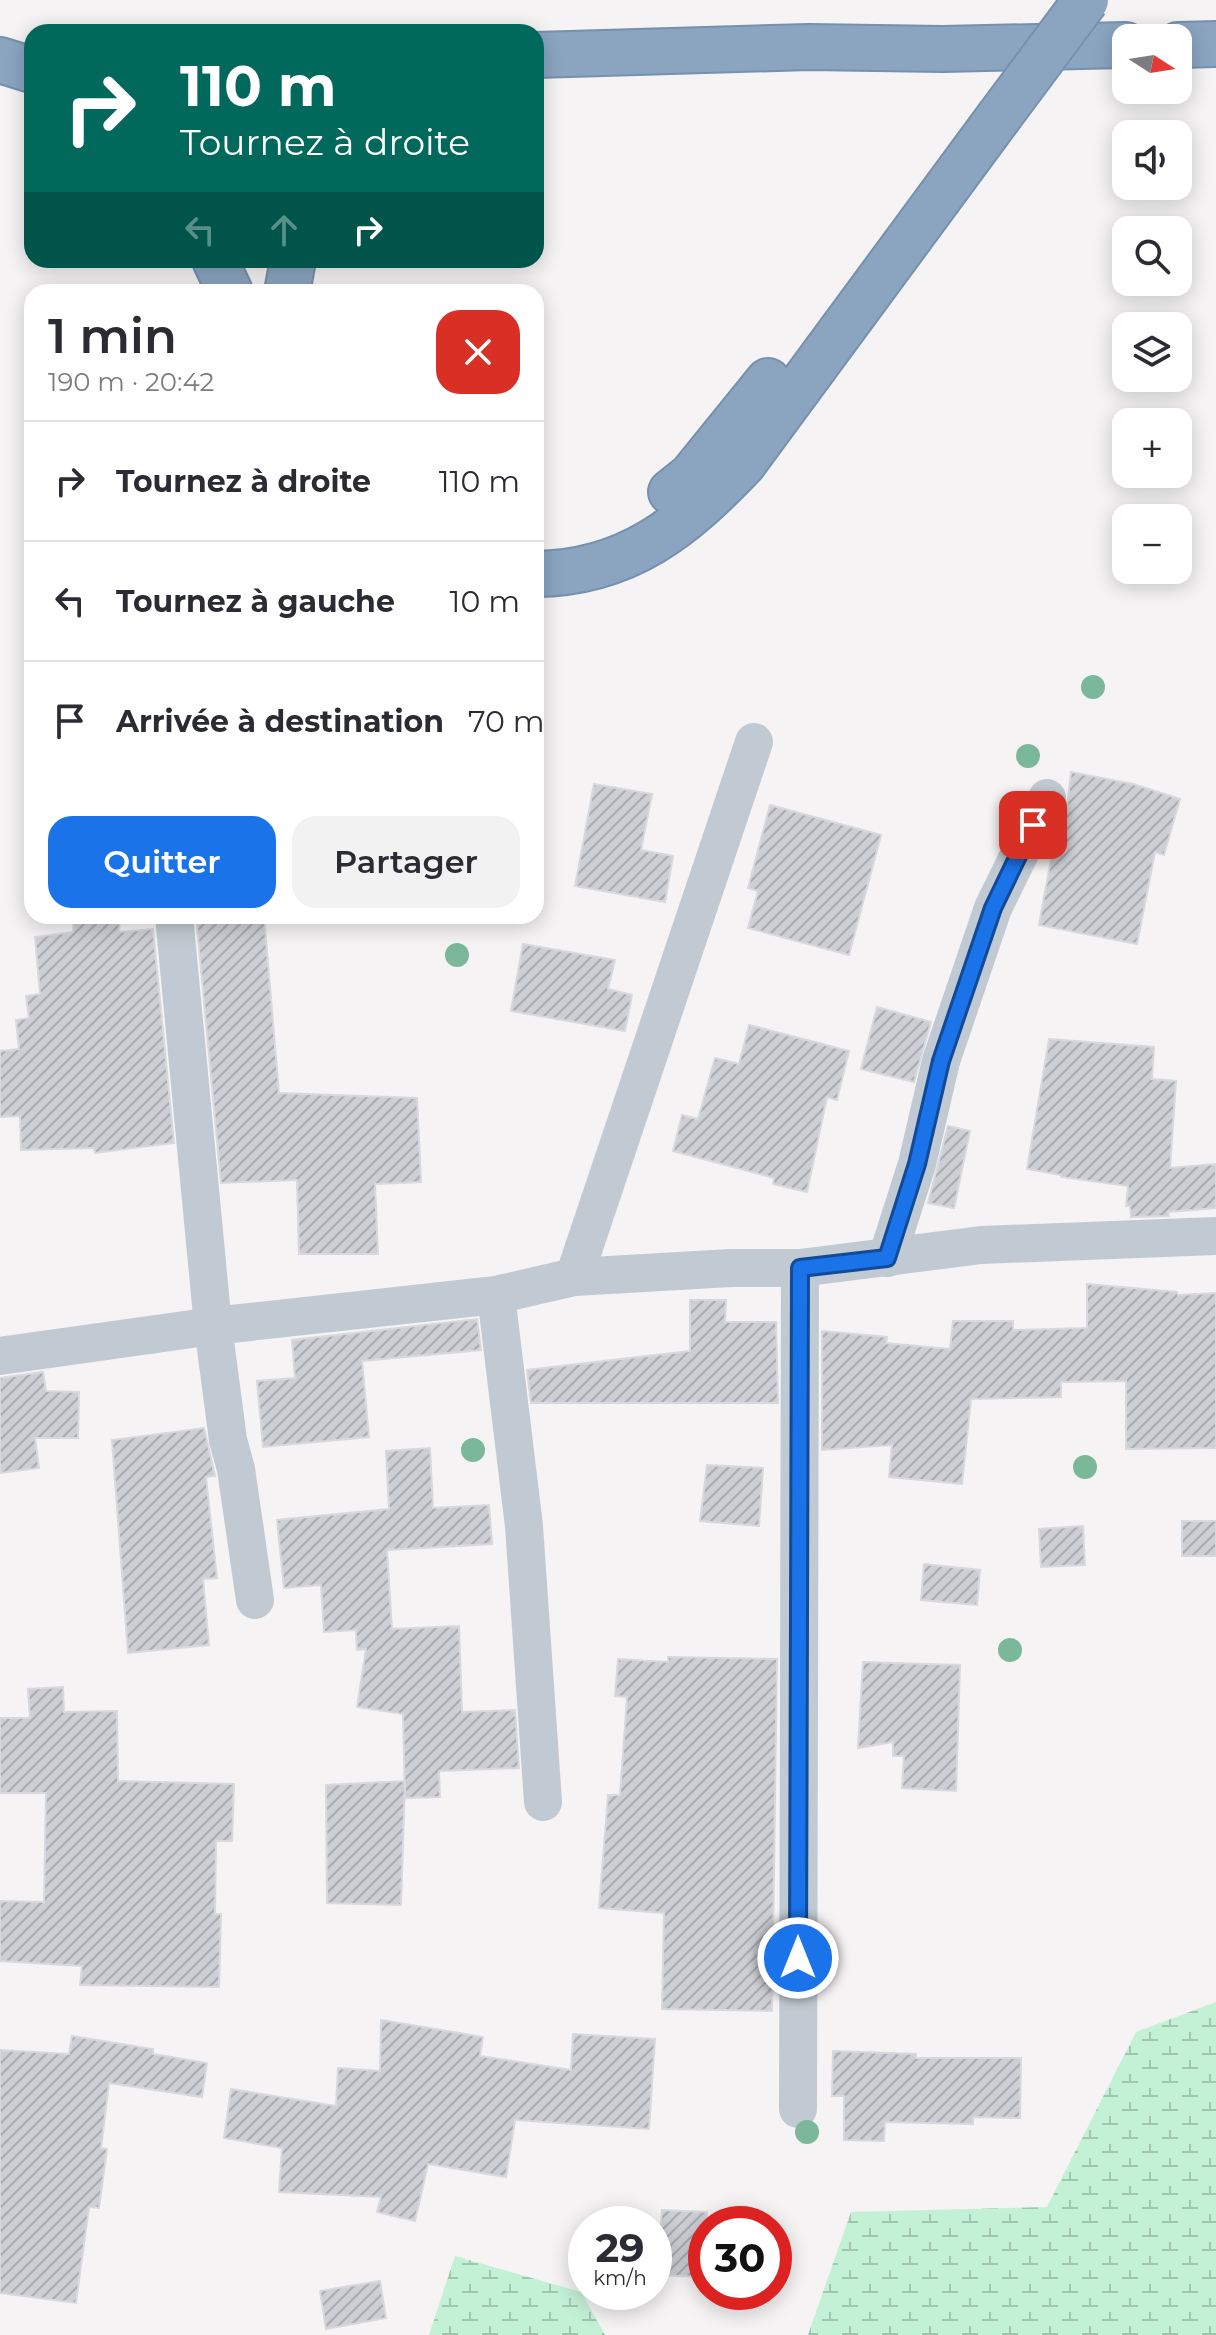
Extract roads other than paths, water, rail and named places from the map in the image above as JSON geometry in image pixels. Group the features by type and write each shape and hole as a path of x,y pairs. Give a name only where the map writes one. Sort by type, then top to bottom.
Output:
{"highway":[{"path":"544,574 593,567 635,553 669,532 708,501 743,464 985,112 1050,0"},
{"path":"544,546 607,534 648,511 691,476 985,112 1086,0"},
{"path":"1192,45 1216,44"},
{"path":"544,55 809,47 943,49 1112,45"},
{"path":"0,60 24,68"}],"street":[{"path":"574,1277 754,742"},
{"path":"887,1258 917,1164 941,1061 993,908 1047,798"},
{"path":"175,924 213,1326 255,1600"},
{"path":"0,1356 213,1326 496,1295 574,1277 731,1268 800,1268 981,1245 1216,1236"},
{"path":"798,2109 800,1268"},
{"path":"496,1295 524,1526 543,1802"}]}
